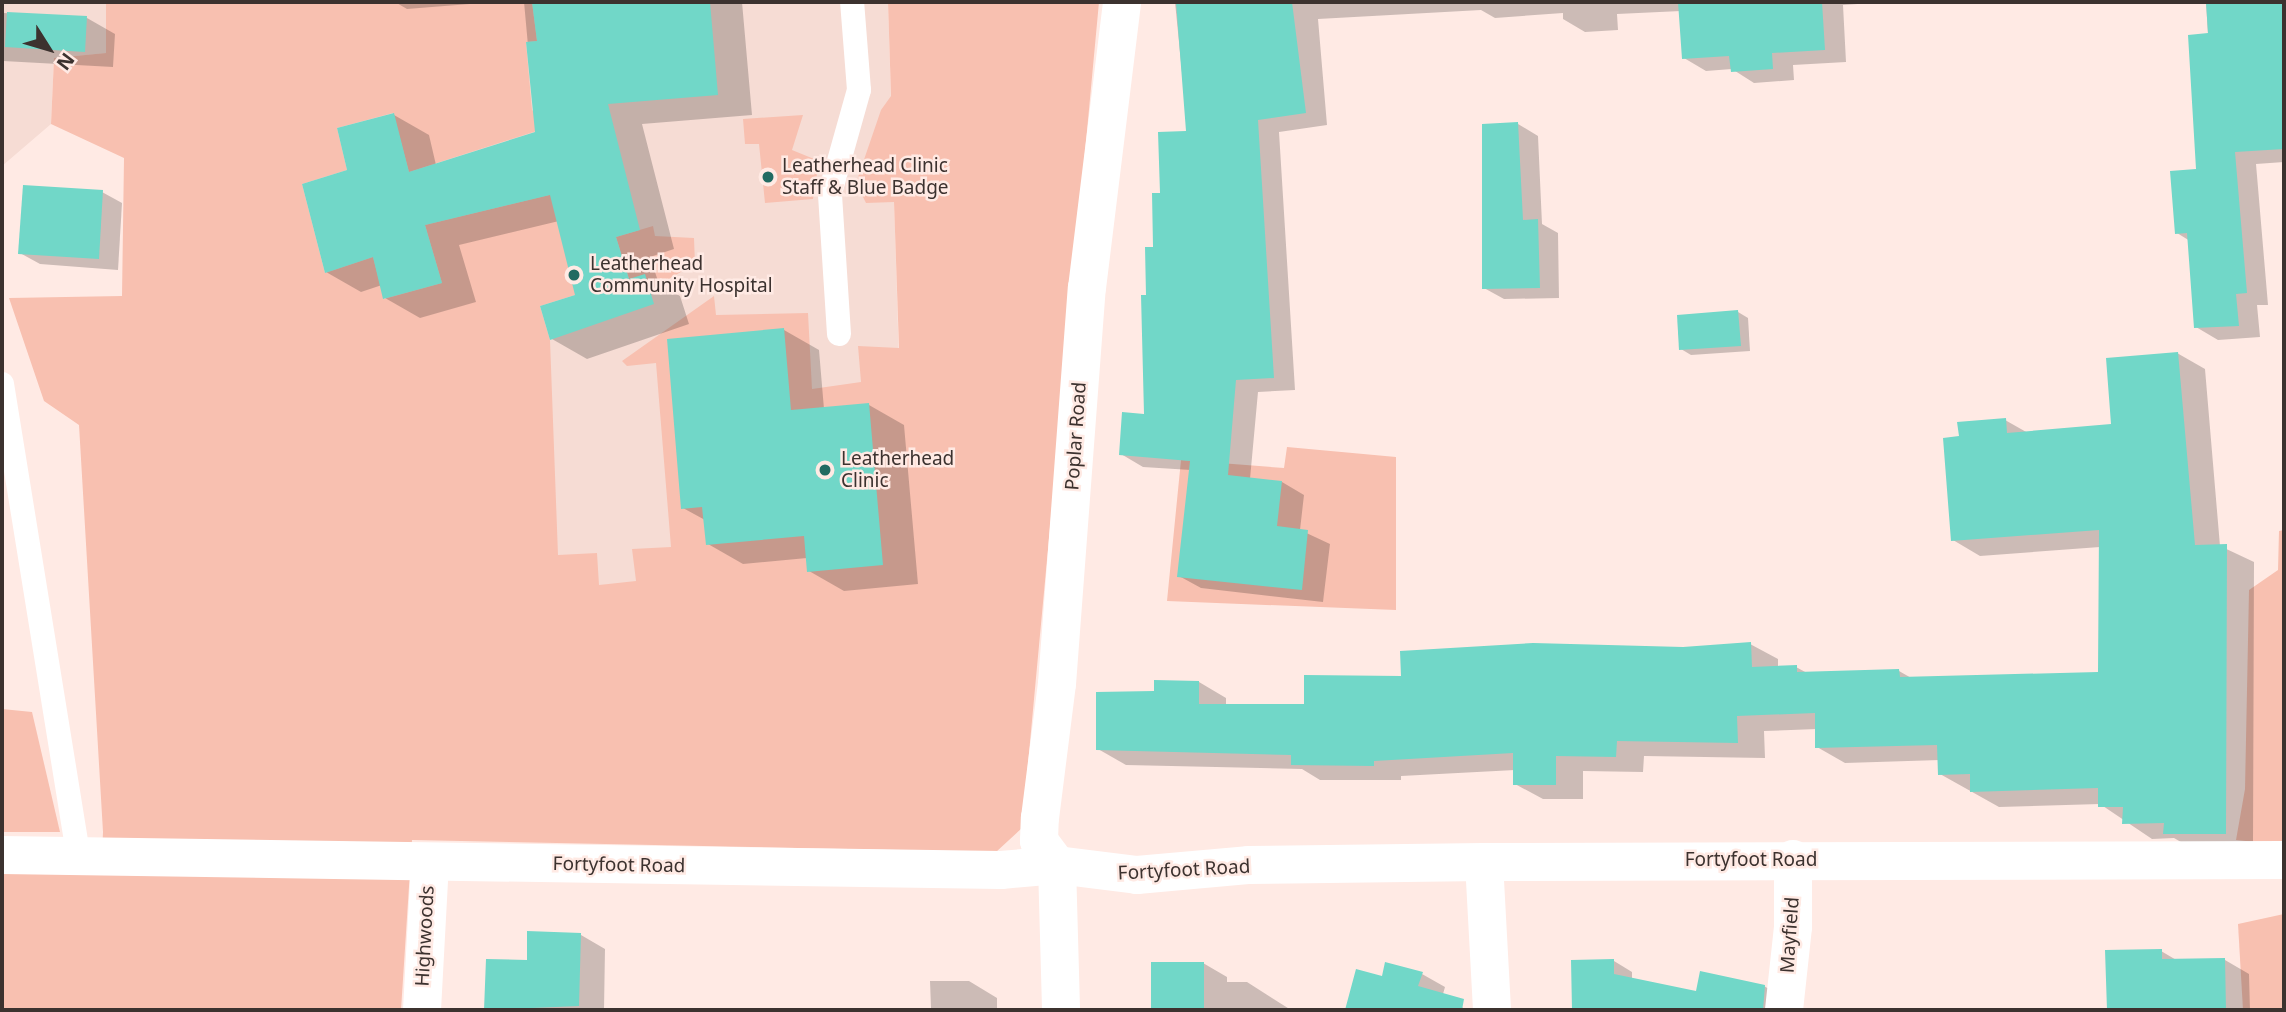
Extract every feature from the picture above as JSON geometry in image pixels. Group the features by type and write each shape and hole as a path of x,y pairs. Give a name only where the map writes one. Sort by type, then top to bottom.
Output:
{"street":[{"name":"Poplar Road","path":"1058,865 1039,841 1040,818 1057,684 1087,288 1122,2"},
{"name":"Fortyfoot Road","path":"2,855 1000,870 1058,865 1137,876 1248,865 1793,859 2284,860"},
{"name":"Mayfield","path":"1784,1010 1793,927 1793,859"},
{"name":"Highwoods","path":"422,1010 430,862"},
{"path":"1484,862 1492,1010"},
{"path":"1058,865 1061,1010"}],"lane":[{"path":"839,334 830,193 859,90 852,2"},
{"path":"2,384 78,855"}],"shaded area":[{"path":"2,2 106,2 106,53 54,58 51,124 2,166"},
{"path":"106,2 532,2 537,41 526,42 532,110 549,127 409,172 393,113 337,128 347,170 302,184 325,273 373,257 384,299 442,283 425,225 582,187 575,295 540,306 550,340 558,555 597,553 599,585 636,581 632,549 671,547 656,363 627,366 622,361 714,296 716,315 808,313 812,389 861,382 858,346 899,348 894,202 866,203 856,183 881,110 891,96 888,2 1099,2 1022,828 996,852 412,840 401,1010 2,1010 2,874 101,874 103,832 79,425 44,401 9,298 122,296 124,158 51,124 54,58 106,53"},
{"name":"Leatherhead Community Hospital","path":"183,2 888,2 906,591 681,611 305,574"},
{"path":"803,115 792,150 819,161 813,199 765,203 759,144 745,144 743,119"},
{"path":"653,226 655,236 694,238 695,264 635,298 616,237"},
{"path":"1287,447 1396,457 1396,610 1167,601 1181,460 1284,468"},
{"path":"2284,530 2284,845 2236,840 2245,789 2249,590 2278,570 2279,531"},
{"path":"2,709 32,712 60,832 2,832"},
{"path":"2284,914 2284,1010 2243,1010 2238,924"}],"building":[{"path":"532,2 710,2 718,95 608,104 640,230 616,237 629,279 645,274 654,304 550,340 540,306 575,295 550,195 425,225 442,283 383,299 373,257 325,273 302,184 347,170 337,128 394,113 409,172 535,132 526,42 537,41"},
{"path":"1176,2 1292,2 1306,113 1258,120 1274,378 1236,380 1228,475 1282,481 1277,526 1308,530 1302,590 1177,577 1190,461 1119,455 1122,412 1144,414 1141,295 1146,295 1145,247 1153,247 1152,193 1160,193 1158,132 1186,131"},
{"path":"1678,2 1822,2 1825,50 1772,53 1773,69 1731,72 1729,56 1682,59"},
{"path":"2206,2 2284,2 2284,149 2235,152 2247,293 2236,294 2239,326 2194,328 2187,233 2175,234 2170,171 2196,169 2188,35 2208,33"},
{"path":"7,12 87,16 85,52 5,47"},
{"path":"1518,122 1523,220 1538,219 1540,288 1482,289 1482,124"},
{"path":"23,185 103,190 99,259 18,254"},
{"path":"1738,310 1741,346 1679,350 1677,315"},
{"path":"784,328 791,410 869,403 883,565 807,572 804,536 706,545 702,507 681,509 667,339"},
{"path":"2178,352 2195,545 2227,544 2226,834 2163,834 2164,823 2122,824 2123,807 2098,807 2098,788 1970,792 1970,774 1938,775 1937,745 1815,748 1815,713 1737,716 1738,743 1617,741 1616,757 1556,756 1556,785 1513,785 1513,753 1374,761 1374,766 1291,765 1291,755 1096,750 1096,692 1154,691 1154,680 1199,681 1199,704 1304,704 1304,675 1401,676 1400,651 1533,643 1683,647 1751,642 1752,667 1797,665 1797,672 1899,669 1900,677 2098,672 2099,530 1951,541 1943,438 1959,436 1957,422 2006,418 2007,433 2111,424 2106,358"},
{"path":"527,931 581,933 579,1006 484,1010 486,959 527,960"},
{"path":"2162,949 2162,959 2225,958 2226,1010 2107,1010 2105,950"},
{"path":"1614,959 1614,974 1696,991 1700,971 1765,985 1763,1010 1572,1010 1571,960"},
{"path":"1151,962 1204,962 1204,1010 1151,1010"},
{"path":"1385,962 1423,972 1418,986 1464,999 1462,1010 1345,1010 1356,969 1382,976"}],"place":[{"name":"Leatherhead Clinic Staff & Blue Badge","path":"768,177"},
{"name":"Leatherhead Community Hospital","path":"574,275"},
{"name":"Leatherhead Clinic","path":"825,470"}]}
